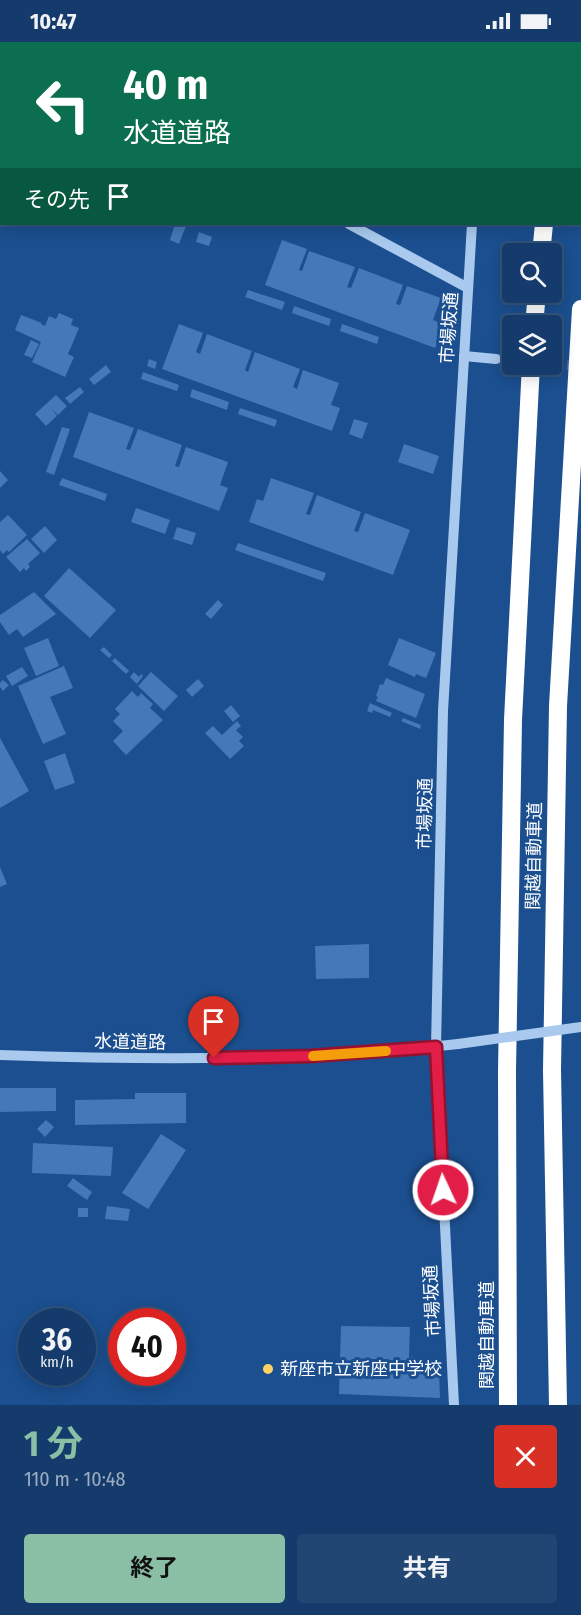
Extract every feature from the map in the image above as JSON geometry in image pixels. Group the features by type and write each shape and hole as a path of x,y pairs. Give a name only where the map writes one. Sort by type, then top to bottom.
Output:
{"highway":[{"path":"542,243 544,225"},
{"name":"関越自動車道","path":"558,1405 552,1070 558,706 581,309"},
{"name":"関越自動車道","path":"508,1405 507,1071 513,720 530,375"}],"street":[{"path":"351,225 468,288"},
{"name":"市場坂通","path":"454,1405 436,1047 443,711 472,225"},
{"path":"464,356 496,359"},
{"name":"水道道路","path":"0,1056 154,1059 310,1056 436,1047 581,1027"}],"building":[{"path":"175,225 186,226 179,244 170,240"},
{"path":"199,232 212,237 209,246 196,242"},
{"path":"282,240 307,249 299,270 302,271 309,251 355,267 347,287 351,288 359,268 403,285 396,304 400,305 407,286 441,298 433,320 444,324 435,348 265,285"},
{"path":"248,290 285,302 282,310 245,297"},
{"path":"294,306 331,319 329,326 292,313"},
{"path":"59,313 73,319 71,325 79,328 68,354 74,357 65,377 32,362 41,342 15,330 21,315 45,326 49,316 56,319"},
{"path":"179,324 203,333 196,352 200,354 207,334 252,351 245,370 248,372 255,352 300,369 293,387 297,389 303,370 339,383 331,405 340,408 332,431 162,369"},
{"path":"342,324 379,337 377,344 340,331"},
{"path":"31,340 39,344 32,358 24,355"},
{"path":"149,359 157,362 155,369 147,366"},
{"path":"106,365 111,372 94,385 89,379"},
{"path":"143,372 179,385 177,391 141,379"},
{"path":"80,387 84,392 70,404 65,398"},
{"path":"192,389 229,402 227,410 190,397"},
{"path":"56,395 67,406 58,415 52,409 57,416 46,426 35,414"},
{"path":"240,408 277,420 275,427 238,414"},
{"path":"89,412 134,428 126,449 130,450 138,429 182,445 175,466 179,467 186,447 228,462 220,485 228,488 219,511 73,457"},
{"path":"354,419 368,423 362,439 349,434"},
{"path":"62,427 70,429 54,475 46,472"},
{"path":"404,444 439,456 433,474 398,462"},
{"path":"0,471 8,480 0,488"},
{"path":"62,478 107,494 105,501 59,485"},
{"path":"271,478 314,493 306,514 310,515 317,495 361,512 354,531 358,532 365,513 410,530 393,575 249,522 257,499 263,501"},
{"path":"136,508 170,520 165,534 131,522"},
{"path":"8,515 27,535 9,552 7,550 3,554 0,550 0,522"},
{"path":"45,526 57,540 44,553 31,539"},
{"path":"177,527 196,533 192,545 173,539"},
{"path":"27,539 40,553 28,564 30,567 26,571 24,568 20,572 6,557"},
{"path":"238,543 326,573 323,581 235,550"},
{"path":"69,568 116,610 90,638 44,596"},
{"path":"34,592 56,614 23,637 17,629 9,635 0,622 0,615"},
{"path":"218,600 223,605 211,619 205,614"},
{"path":"48,638 59,666 36,676 24,648"},
{"path":"399,638 436,653 426,678 416,674 415,677 388,665"},
{"path":"104,647 112,655 109,658 100,650"},
{"path":"115,658 129,671 126,674 112,661"},
{"path":"64,666 73,688 50,697 66,734 43,744 18,686"},
{"path":"22,667 28,676 12,686 6,676"},
{"path":"134,672 139,677 141,674 143,676 137,684 130,677"},
{"path":"151,672 178,696 164,711 138,686"},
{"path":"386,678 425,694 416,718 376,701 380,684 383,685"},
{"path":"198,679 204,686 192,697 186,690"},
{"path":"3,680 9,685 3,691 0,683"},
{"path":"132,691 138,697 141,693 153,704 150,708 163,720 126,755 113,741 123,731 113,721 120,714 115,709"},
{"path":"370,703 392,713 390,717 373,710 372,713 367,711"},
{"path":"231,705 240,716 233,722 224,711"},
{"path":"403,718 421,725 420,729 401,721"},
{"path":"237,721 241,726 236,730 243,737 239,741 244,746 230,759 205,733 213,726 222,735"},
{"path":"0,738 29,791 0,808"},
{"path":"65,753 75,783 55,790 44,761"},
{"path":"0,867 7,884 0,887"},
{"path":"369,944 369,978 316,979 315,946"},
{"path":"0,1088 56,1088 56,1111 0,1112"},
{"path":"135,1093 186,1093 186,1123 75,1125 75,1100 135,1099"},
{"path":"46,1120 54,1127 45,1137 37,1129"},
{"path":"161,1134 186,1150 148,1209 122,1193"},
{"path":"33,1143 113,1147 111,1176 32,1173"},
{"path":"73,1178 92,1192 87,1200 67,1186"},
{"path":"107,1206 130,1209 128,1221 105,1219"},
{"path":"78,1208 88,1208 88,1217 78,1217"},
{"path":"341,1326 410,1327 409,1357 413,1357 413,1371 421,1372 421,1367 436,1366 439,1370 440,1398 339,1394"}],"tunnel":[{"path":"496,359 502,359"},
{"path":"562,365 581,366"}],"slow traffic":[{"path":"313,1056 386,1051"}],"place":[{"name":"新座市立新座中学校","path":"268,1369"}],"route":[{"path":"214,1058 375,1053 436,1047 443,1190"}]}
